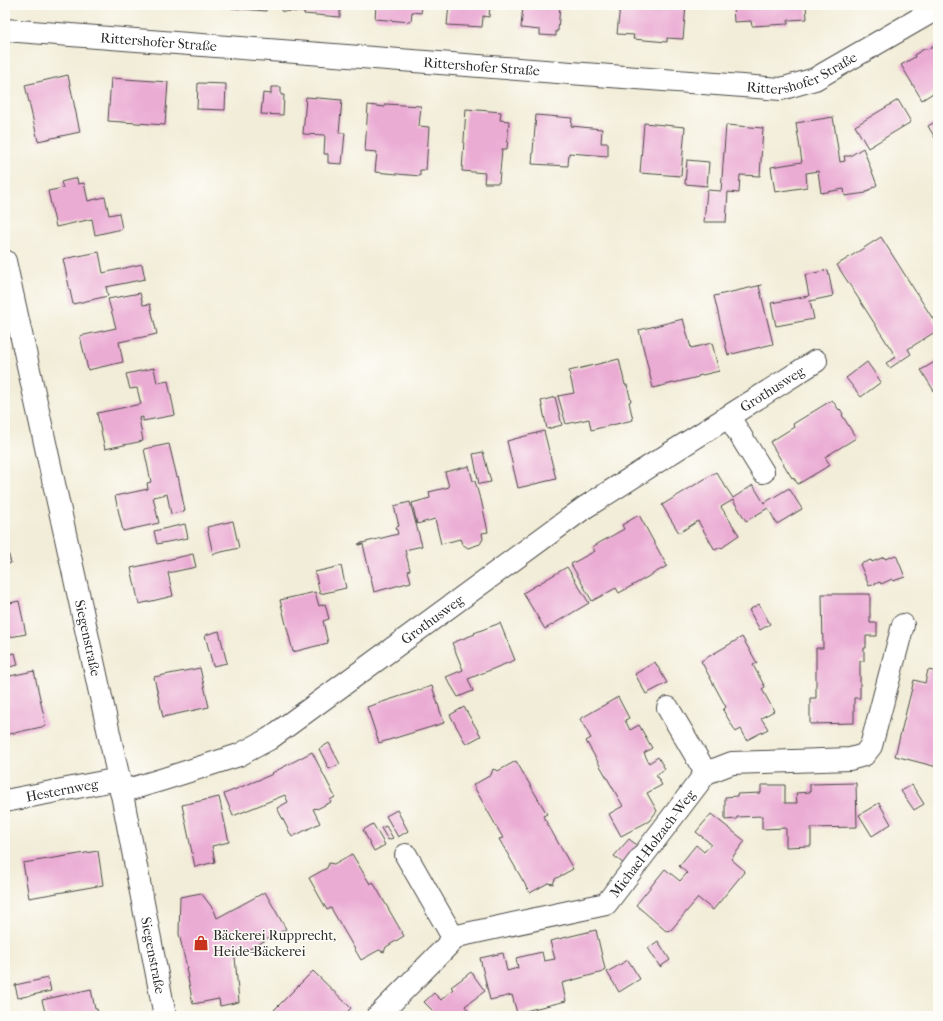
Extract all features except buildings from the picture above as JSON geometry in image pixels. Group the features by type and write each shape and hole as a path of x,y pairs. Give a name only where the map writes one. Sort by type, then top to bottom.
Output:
{"street":[{"name":"Rittershofer Straße","path":"5,30 781,89 815,79 938,8"},
{"name":"Siegenstraße","path":"5,261 120,785 165,1016"},
{"name":"Grothusweg","path":"120,785 164,780 239,754 269,739 584,508 816,361"},
{"name":"Grothusweg","path":"729,417 763,472"},
{"path":"668,708 706,772 732,763 850,759 864,756 871,746 903,625"},
{"name":"Michael-Holzach-Weg","path":"378,1016 457,936 606,904 706,772"},
{"name":"Hesternweg","path":"5,801 120,785"},
{"path":"406,855 454,939"}],"place":[{"name":"Bäckerei Rupprecht, Heide-Bäckerei","path":"201,943"}]}
